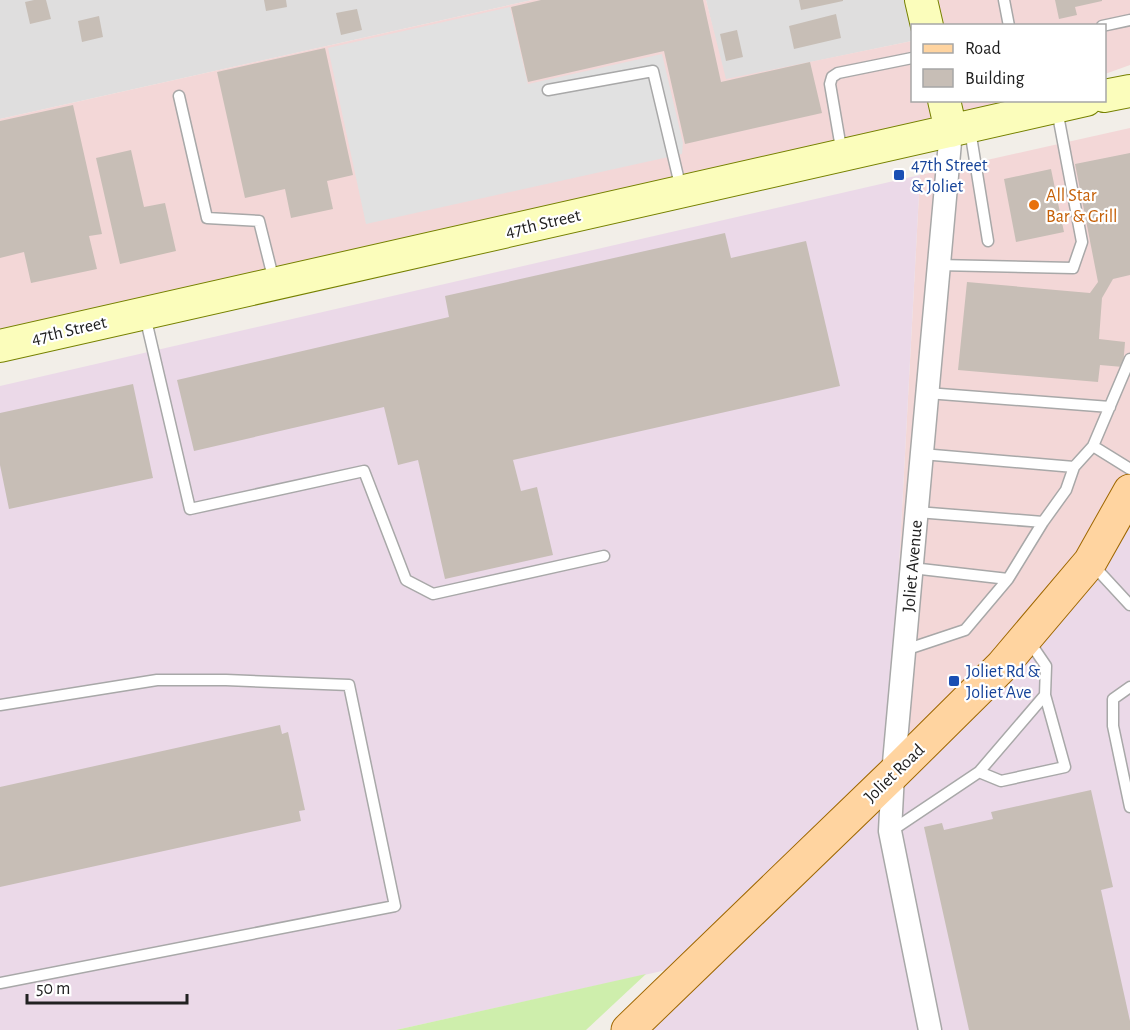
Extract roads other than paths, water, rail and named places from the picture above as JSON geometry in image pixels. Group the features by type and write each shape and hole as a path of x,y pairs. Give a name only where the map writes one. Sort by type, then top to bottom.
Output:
{"main road":[{"path":"921,0 927,24"},
{"path":"1106,96 1130,91"},
{"name":"Joliet Avenue","path":"947,102 976,123"},
{"name":"47th Street","path":"0,346 842,156 976,123 1072,104"},
{"name":"Joliet Road","path":"628,1030 1002,666 1090,562 1130,491"}],"street":[{"name":"Joliet Avenue","path":"930,1030 890,831 893,774 938,266 976,123"}],"lane":[{"path":"1004,0 1009,24"},
{"path":"1106,25 1130,20"},
{"path":"842,156 830,84 832,77 838,73 911,58"},
{"path":"548,90 653,71 682,192"},
{"path":"179,96 207,218 259,221 275,284"},
{"path":"938,266 1073,267 1082,242 1072,104"},
{"path":"976,123 988,241"},
{"path":"145,313 190,508 364,471 406,580 433,594 604,556"},
{"path":"904,651 965,630 1008,579 1066,490 1074,467 1093,446 1130,358"},
{"path":"927,393 1110,407"},
{"path":"1093,446 1130,469"},
{"path":"922,454 1074,467"},
{"path":"917,512 1043,522"},
{"path":"1090,562 1130,605"},
{"path":"912,568 1008,579"},
{"path":"979,772 1001,781 1065,767 1045,694 1046,666 1026,637"},
{"path":"0,705 157,680 349,685 395,906 0,983"},
{"path":"1130,687 1113,699 1113,726 1130,807"},
{"path":"890,831 979,772 1045,694"}],"place":[{"name":"47th Street & Joliet","path":"899,175"},
{"name":"All Star Bar & Grill","path":"1034,205"},
{"name":"Joliet Rd & Joliet Ave","path":"954,681"}]}
